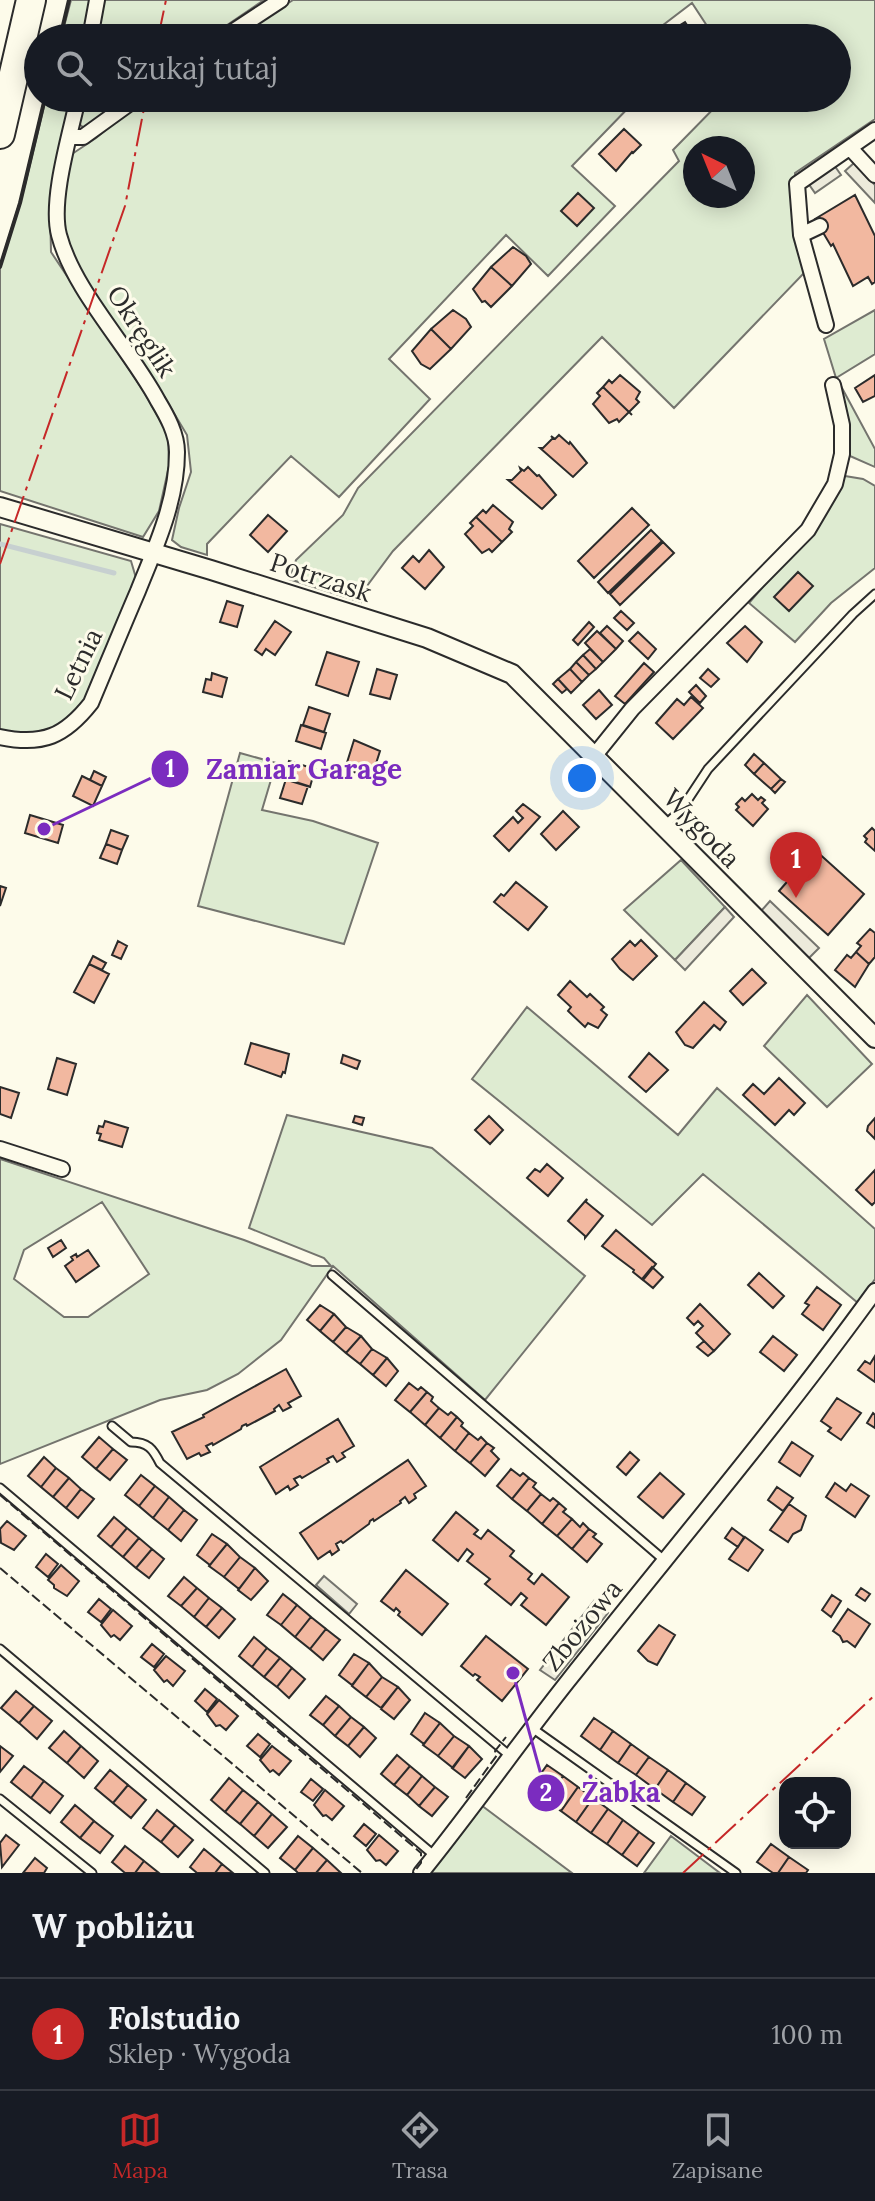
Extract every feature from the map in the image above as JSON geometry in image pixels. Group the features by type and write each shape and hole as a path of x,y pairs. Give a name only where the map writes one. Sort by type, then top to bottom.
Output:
{"highway":[{"path":"25,24 31,0"},
{"path":"0,134 24,30"}],"street":[{"path":"93,24 97,0"},
{"path":"244,24 281,0"},
{"name":"Okręglik","path":"75,112 56,206 58,233 67,258 84,287 147,380 169,421 177,449 172,501 154,552"},
{"path":"70,137 83,137 118,112"},
{"path":"826,325 801,235 797,184 875,130"},
{"path":"851,149 875,175"},
{"path":"801,235 820,226"},
{"path":"595,755 632,709 808,530 835,484 842,454 842,425 833,385"},
{"name":"Potrzask","path":"0,507 427,638 512,674 595,755"},
{"name":"Letnia","path":"0,737 18,741 49,739 75,723 91,703 154,552"},
{"name":"Wygoda","path":"595,755 875,1038"},
{"path":"0,1149 62,1169"},
{"name":"Zbożowa","path":"421,1873 660,1557 875,1291"}],"lane":[{"path":"665,825 681,810 708,769 875,594"},
{"path":"332,1275 660,1557"},
{"path":"112,1426 131,1442 143,1442 153,1450 160,1463 509,1755"},
{"path":"0,1488 435,1856"},
{"path":"0,1649 265,1873"},
{"path":"531,1728 736,1873"},
{"path":"0,1799 92,1873"}],"green space":[{"path":"71,0 92,0 88,24 65,24"},
{"path":"102,0 264,0 229,24 97,24"},
{"path":"293,0 875,0 875,119 795,173 797,248 805,272 674,408 602,337 393,551 367,586 361,602 289,579 296,560 343,515 358,488 679,161 673,150 683,140 683,208 755,208 755,136 687,136 710,112 851,112 851,24 706,24 692,3 664,24 256,24"},
{"path":"43,112 70,112 50,207 51,252 144,392 168,434 169,466 159,511 143,537 0,491 0,266 25,185"},
{"path":"80,112 109,112 84,128 78,123"},
{"path":"128,112 624,112 572,166 615,206 548,276 506,235 389,359 430,399 339,497 291,456 207,544 207,555 181,547 172,540 191,472 187,435 156,383 85,282 63,235 61,206 72,154"},
{"path":"875,310 875,354 836,378 824,339"},
{"path":"842,388 875,449 875,467 850,456"},
{"path":"845,476 863,479 875,486 875,568 831,603 795,642 749,603 811,530"},
{"path":"0,524 131,561 136,578 85,701 58,727 24,735 0,731"},
{"path":"240,753 276,763 262,810 313,821 378,843 344,944 198,906"},
{"path":"681,860 725,907 675,960 624,910"},
{"path":"807,995 872,1064 827,1107 764,1046"},
{"path":"527,1007 678,1135 717,1088 875,1229 875,1279 858,1303 703,1174 652,1225 472,1079"},
{"path":"287,1115 432,1148 585,1276 485,1400 333,1266 281,1340 238,1374 207,1390 160,1400 0,1464 0,1159 244,1240 312,1266 331,1266 324,1258 249,1228","holes":["102,1202 149,1274 88,1317 64,1317 14,1279 24,1250"]},
{"path":"481,1805 572,1873 428,1873"},
{"path":"671,1836 720,1873 644,1873"}],"shaded area":[{"path":"854,163 875,185 875,203 845,171"},
{"path":"834,165 841,175 815,193 808,183"},
{"path":"770,901 819,948 809,958 761,911"},
{"path":"725,907 734,917 685,970 675,960"},
{"path":"324,1576 357,1604 349,1614 316,1585"},
{"path":"594,1601 608,1613 555,1680 540,1670"}],"building":[{"path":"624,129 641,145 616,171 599,154"},
{"path":"578,193 594,208 577,226 561,211"},
{"path":"855,195 875,236 875,282 872,284 868,277 853,286 833,244 831,246 815,219"},
{"path":"513,247 531,264 512,286 491,267"},
{"path":"491,267 512,286 491,307 482,302 473,289"},
{"path":"453,310 471,327 451,349 431,329"},
{"path":"431,329 451,349 430,369 421,364 412,351"},
{"path":"620,375 640,392 636,399 639,402 629,412 603,387"},
{"path":"875,375 875,396 863,402 855,388"},
{"path":"603,387 629,412 619,422 617,419 609,423 593,404"},
{"path":"559,435 570,442 587,463 573,477 540,448 553,438 551,436 555,439"},
{"path":"528,467 556,495 542,509 508,480 521,471 520,468 524,471"},
{"path":"493,505 513,522 509,529 512,532 502,542 476,517 483,510 486,513"},
{"path":"632,508 649,525 594,578 578,561"},
{"path":"268,515 287,531 268,552 250,535"},
{"path":"476,517 502,542 492,552 489,549 482,553 465,534"},
{"path":"651,530 662,541 608,593 598,582"},
{"path":"663,542 674,553 620,605 610,594"},
{"path":"429,550 444,567 425,589 402,568 413,556 419,562"},
{"path":"798,572 813,586 789,611 774,597"},
{"path":"227,601 243,606 237,627 220,622"},
{"path":"621,611 634,623 627,630 614,618"},
{"path":"275,621 291,632 275,655 266,649 262,655 255,650"},
{"path":"589,622 594,627 578,645 573,640"},
{"path":"607,626 623,641 616,649 600,633"},
{"path":"745,626 762,642 747,662 727,643"},
{"path":"597,631 616,649 603,662 585,643"},
{"path":"638,632 656,649 648,659 629,641"},
{"path":"590,649 603,662 596,669 583,655"},
{"path":"327,652 359,662 348,696 316,685"},
{"path":"583,655 596,669 589,675 576,662"},
{"path":"576,662 589,675 582,682 570,669"},
{"path":"644,663 654,672 625,704 615,696"},
{"path":"377,669 397,675 390,699 370,694"},
{"path":"570,669 582,682 571,693 558,679"},
{"path":"708,669 719,679 711,687 700,678"},
{"path":"212,673 227,678 222,697 203,692 206,679 211,680"},
{"path":"558,679 567,689 562,693 553,684"},
{"path":"696,685 706,696 700,703 689,692"},
{"path":"599,690 612,705 596,719 583,705"},
{"path":"691,697 703,708 673,739 656,723 677,699 684,705"},
{"path":"309,707 330,714 324,732 303,725"},
{"path":"301,725 326,733 321,749 296,741"},
{"path":"354,740 380,751 373,773 365,770 363,775 345,769"},
{"path":"754,754 764,763 754,774 745,765"},
{"path":"289,761 315,769 310,787 284,779"},
{"path":"764,763 781,779 771,789 754,774"},
{"path":"94,771 106,777 102,786 90,780"},
{"path":"82,776 102,786 93,806 73,796"},
{"path":"286,779 308,786 302,804 280,798"},
{"path":"781,779 785,782 775,793 771,789"},
{"path":"752,794 758,800 761,797 765,800 762,803 768,809 753,826 736,810 739,807 736,804 742,798 745,801"},
{"path":"523,804 540,817 509,851 494,836 513,817 518,823 523,818 516,811"},
{"path":"563,811 579,827 556,850 541,834"},
{"path":"30,815 63,825 58,843 25,833"},
{"path":"872,828 875,831 875,851 865,842 867,839 864,836"},
{"path":"111,830 128,836 122,850 106,844"},
{"path":"106,844 122,850 117,864 100,858"},
{"path":"815,850 864,894 828,935 779,891"},
{"path":"516,882 547,907 528,930 494,902"},
{"path":"0,886 6,888 0,906"},
{"path":"870,929 875,933 875,957 869,964 856,952 861,946 857,943"},
{"path":"641,940 657,956 633,980 612,959 630,941 635,946"},
{"path":"118,941 127,946 121,959 112,955"},
{"path":"856,952 869,964 855,987 835,970 847,955 851,958"},
{"path":"93,956 106,963 102,970 89,964"},
{"path":"89,964 109,974 94,1003 74,992"},
{"path":"752,969 766,983 743,1005 730,991"},
{"path":"570,981 604,1007 601,1010 607,1015 598,1028 588,1023 585,1027 568,1011 571,1007 558,995"},
{"path":"704,1002 726,1022 720,1030 714,1025 693,1048 685,1045 676,1032"},
{"path":"251,1043 289,1054 285,1073 281,1077 245,1064"},
{"path":"649,1053 668,1070 646,1092 629,1077"},
{"path":"343,1055 360,1061 357,1069 341,1063"},
{"path":"57,1058 76,1064 67,1095 48,1089"},
{"path":"779,1078 805,1103 794,1115 789,1110 775,1125 743,1095 753,1084 764,1094"},
{"path":"0,1087 19,1093 11,1118 0,1114"},
{"path":"355,1116 364,1118 362,1125 353,1122"},
{"path":"489,1116 503,1130 490,1144 475,1130"},
{"path":"875,1118 875,1139 867,1131"},
{"path":"105,1121 128,1128 122,1147 99,1140 99,1126 103,1127"},
{"path":"547,1164 563,1178 548,1196 527,1178 535,1169 540,1172"},
{"path":"875,1170 875,1202 872,1205 856,1190"},
{"path":"587,1199 586,1202 603,1216 585,1238 568,1221"},
{"path":"616,1230 656,1264 643,1280 602,1246"},
{"path":"61,1240 66,1248 53,1257 48,1248"},
{"path":"88,1250 99,1266 76,1282 65,1266 73,1260 71,1257"},
{"path":"652,1267 663,1277 653,1288 642,1279"},
{"path":"759,1273 784,1296 773,1308 748,1285"},
{"path":"817,1287 841,1305 823,1330 802,1314 809,1305 805,1303"},
{"path":"700,1304 730,1334 714,1351 696,1333 703,1326 698,1321 694,1325 687,1318"},
{"path":"320,1305 334,1314 320,1331 307,1320"},
{"path":"334,1314 346,1327 333,1342 320,1331"},
{"path":"346,1327 361,1336 346,1353 333,1342"},
{"path":"361,1336 372,1349 360,1364 346,1353"},
{"path":"773,1336 797,1355 784,1371 760,1352"},
{"path":"704,1341 714,1351 708,1356 697,1347"},
{"path":"372,1349 387,1358 373,1375 360,1364"},
{"path":"875,1356 875,1382 858,1370 865,1361 870,1364"},
{"path":"387,1358 398,1371 386,1386 373,1375"},
{"path":"286,1369 301,1396 288,1403 291,1407 283,1411 279,1405 275,1411 206,1446 210,1452 187,1459 172,1432"},
{"path":"409,1383 427,1392 410,1412 395,1400"},
{"path":"427,1392 439,1408 425,1425 410,1412"},
{"path":"837,1398 861,1413 841,1440 828,1431 831,1428 821,1421"},
{"path":"439,1408 457,1417 440,1438 425,1425"},
{"path":"873,1413 875,1415 875,1428 867,1423"},
{"path":"457,1417 469,1433 455,1451 440,1438"},
{"path":"338,1419 354,1446 342,1453 345,1457 337,1462 333,1456 327,1459 329,1462 302,1478 294,1479 298,1485 290,1490 288,1486 276,1494 260,1467"},
{"path":"469,1433 487,1443 470,1463 455,1451"},
{"path":"99,1437 113,1449 96,1469 82,1457"},
{"path":"792,1442 813,1456 800,1476 779,1462"},
{"path":"487,1443 494,1448 491,1451 499,1459 485,1476 470,1463"},
{"path":"113,1449 127,1460 110,1480 96,1469"},
{"path":"630,1452 639,1460 626,1475 617,1467"},
{"path":"44,1457 56,1468 41,1487 28,1476"},
{"path":"408,1460 426,1486 414,1494 416,1498 409,1503 405,1497 401,1503 370,1521 343,1543 336,1544 339,1550 332,1555 330,1551 318,1559 300,1533"},
{"path":"56,1468 69,1478 53,1497 41,1487"},
{"path":"511,1469 529,1478 512,1499 497,1486"},
{"path":"660,1473 684,1494 663,1518 638,1497"},
{"path":"141,1475 155,1486 139,1506 125,1495"},
{"path":"69,1478 81,1489 66,1508 53,1497"},
{"path":"529,1478 536,1483 533,1487 541,1494 527,1511 512,1499"},
{"path":"835,1483 846,1491 851,1484 869,1496 855,1517 826,1497"},
{"path":"155,1486 169,1497 153,1518 139,1506"},
{"path":"777,1487 793,1498 783,1511 768,1500"},
{"path":"81,1489 94,1499 78,1518 66,1508"},
{"path":"541,1494 559,1503 542,1524 527,1511"},
{"path":"169,1497 184,1510 168,1530 153,1518"},
{"path":"559,1503 566,1509 563,1512 572,1519 557,1536 542,1524"},
{"path":"789,1504 806,1516 801,1530 793,1534 788,1542 770,1530"},
{"path":"184,1510 197,1520 181,1541 168,1530"},
{"path":"456,1512 478,1530 474,1534 481,1539 488,1530 514,1551 510,1556 532,1574 528,1579 534,1584 542,1574 569,1597 546,1625 521,1605 527,1598 521,1593 511,1605 485,1584 490,1579 467,1561 473,1554 467,1549 458,1561 433,1540"},
{"path":"114,1517 127,1528 111,1547 98,1536"},
{"path":"572,1519 580,1527 583,1523 589,1529 572,1549 557,1536"},
{"path":"7,1521 26,1536 14,1550 1,1543 0,1529"},
{"path":"127,1528 139,1538 123,1557 111,1547"},
{"path":"732,1528 744,1537 738,1547 725,1538"},
{"path":"589,1529 602,1544 587,1562 572,1549"},
{"path":"212,1534 227,1544 210,1565 197,1555"},
{"path":"745,1537 763,1550 748,1571 729,1559"},
{"path":"139,1538 152,1549 136,1568 123,1557"},
{"path":"227,1544 240,1557 224,1577 209,1566"},
{"path":"152,1549 164,1559 149,1578 136,1568"},
{"path":"46,1554 58,1564 48,1577 36,1567"},
{"path":"240,1557 255,1568 239,1589 224,1577"},
{"path":"61,1565 79,1581 67,1596 48,1580"},
{"path":"255,1568 268,1581 251,1600 238,1590"},
{"path":"406,1570 448,1604 422,1635 398,1615 400,1612 396,1608 394,1611 381,1601"},
{"path":"184,1577 197,1588 181,1606 168,1596"},
{"path":"197,1588 209,1598 194,1617 181,1606"},
{"path":"861,1588 870,1594 865,1601 856,1595"},
{"path":"283,1594 297,1605 281,1625 267,1615"},
{"path":"832,1595 841,1601 831,1617 822,1610"},
{"path":"209,1598 222,1608 206,1627 194,1617"},
{"path":"99,1599 111,1609 101,1622 88,1612"},
{"path":"297,1605 311,1617 295,1637 281,1625"},
{"path":"222,1608 235,1619 219,1638 206,1627"},
{"path":"848,1609 870,1624 855,1647 847,1641 843,1642 833,1631"},
{"path":"113,1610 132,1626 120,1640 114,1635 111,1637 101,1625"},
{"path":"311,1617 326,1629 310,1649 295,1637"},
{"path":"659,1625 675,1635 657,1665 638,1651"},
{"path":"326,1629 340,1640 323,1660 310,1649"},
{"path":"486,1636 528,1669 502,1701 477,1680 480,1677 473,1676 461,1666"},
{"path":"254,1637 267,1648 252,1667 239,1656"},
{"path":"152,1644 164,1654 154,1667 141,1657"},
{"path":"267,1648 280,1658 264,1677 252,1667"},
{"path":"354,1654 369,1663 352,1685 339,1675"},
{"path":"166,1656 185,1671 173,1686 167,1680 164,1682 154,1670"},
{"path":"280,1658 292,1668 277,1687 264,1677"},
{"path":"369,1663 382,1677 366,1697 352,1686"},
{"path":"292,1668 305,1679 289,1698 277,1687"},
{"path":"382,1677 398,1687 381,1708 366,1697"},
{"path":"398,1687 410,1700 394,1719 381,1709"},
{"path":"205,1689 217,1699 207,1712 195,1701"},
{"path":"16,1691 34,1706 19,1723 1,1708"},
{"path":"326,1696 339,1706 323,1725 310,1715"},
{"path":"219,1700 238,1716 226,1730 220,1725 216,1726 207,1714"},
{"path":"34,1706 52,1721 37,1739 19,1723"},
{"path":"339,1706 351,1717 335,1736 323,1725"},
{"path":"425,1713 440,1723 424,1744 411,1734"},
{"path":"351,1717 364,1727 348,1746 335,1736"},
{"path":"594,1718 613,1731 600,1750 581,1736"},
{"path":"440,1723 454,1736 438,1756 423,1745"},
{"path":"364,1727 376,1738 360,1757 348,1746"},
{"path":"64,1731 81,1746 67,1763 49,1748"},
{"path":"613,1731 631,1744 618,1763 600,1750"},
{"path":"258,1734 270,1744 260,1757 247,1746"},
{"path":"454,1736 469,1746 453,1768 438,1756"},
{"path":"631,1744 649,1757 636,1775 618,1763"},
{"path":"0,1746 13,1756 0,1772"},
{"path":"81,1746 98,1761 84,1778 67,1763"},
{"path":"272,1746 291,1761 279,1775 273,1770 270,1772 260,1760"},
{"path":"469,1746 482,1759 465,1778 452,1768"},
{"path":"397,1755 410,1766 394,1785 381,1774"},
{"path":"649,1757 668,1770 655,1789 636,1775"},
{"path":"547,1765 563,1776 546,1800 530,1789"},
{"path":"24,1766 44,1781 31,1798 11,1782"},
{"path":"410,1766 422,1776 407,1795 394,1785"},
{"path":"110,1770 128,1785 113,1803 95,1788"},
{"path":"668,1770 686,1783 673,1802 655,1789"},
{"path":"422,1776 435,1787 419,1806 407,1795"},
{"path":"563,1776 578,1787 561,1811 546,1800"},
{"path":"229,1778 243,1790 225,1812 211,1800"},
{"path":"311,1779 323,1789 313,1801 301,1792"},
{"path":"44,1781 63,1796 50,1813 31,1798"},
{"path":"686,1783 705,1797 692,1815 673,1802"},
{"path":"128,1785 146,1800 131,1818 113,1803"},
{"path":"435,1787 448,1797 432,1816 419,1806"},
{"path":"578,1787 593,1798 576,1822 561,1811"},
{"path":"243,1790 258,1802 240,1824 225,1812"},
{"path":"325,1790 344,1806 332,1820 323,1816 314,1805"},
{"path":"593,1798 608,1809 591,1833 576,1822"},
{"path":"258,1802 272,1814 254,1836 240,1824"},
{"path":"75,1805 94,1821 80,1838 61,1822"},
{"path":"608,1809 623,1820 607,1844 591,1833"},
{"path":"157,1810 175,1825 161,1842 143,1828"},
{"path":"272,1814 287,1827 268,1848 254,1836"},
{"path":"623,1820 639,1832 622,1855 607,1844"},
{"path":"94,1821 113,1836 100,1853 80,1838"},
{"path":"364,1824 376,1834 366,1846 354,1836"},
{"path":"175,1825 193,1840 178,1857 161,1842"},
{"path":"639,1832 654,1843 637,1866 622,1855"},
{"path":"6,1835 19,1845 2,1867 0,1843"},
{"path":"379,1835 398,1851 386,1865 380,1860 376,1861 367,1850"},
{"path":"298,1836 313,1848 295,1870 280,1858"},
{"path":"771,1844 789,1857 778,1873 757,1862"},
{"path":"125,1846 144,1861 135,1873 125,1873 112,1862"},
{"path":"313,1848 327,1860 316,1873 298,1873 295,1870"},
{"path":"204,1849 222,1864 215,1873 197,1873 190,1867"},
{"path":"789,1857 808,1870 806,1873 778,1873"},
{"path":"35,1858 47,1868 44,1873 23,1873"},
{"path":"327,1860 341,1873 316,1873"},
{"path":"144,1861 159,1873 135,1873"},
{"path":"222,1864 233,1873 215,1873"}],"waterway":[{"path":"0,544 114,573"}],"fence":[{"path":"0,1495 421,1853 421,1863 413,1873"},
{"path":"0,1568 362,1873"},
{"path":"466,1798 506,1737"}],"wall":[{"path":"63,24 69,0"},
{"path":"0,267 20,203 42,112"}],"power":[{"path":"161,24 166,0"},
{"path":"0,564 125,206 143,112"},
{"path":"683,1873 875,1695"}],"place":[{"name":"Zamiar Garage","path":"44,829"},
{"name":"Folstudio","path":"796,898"},
{"name":"Żabka","path":"513,1673"}]}
